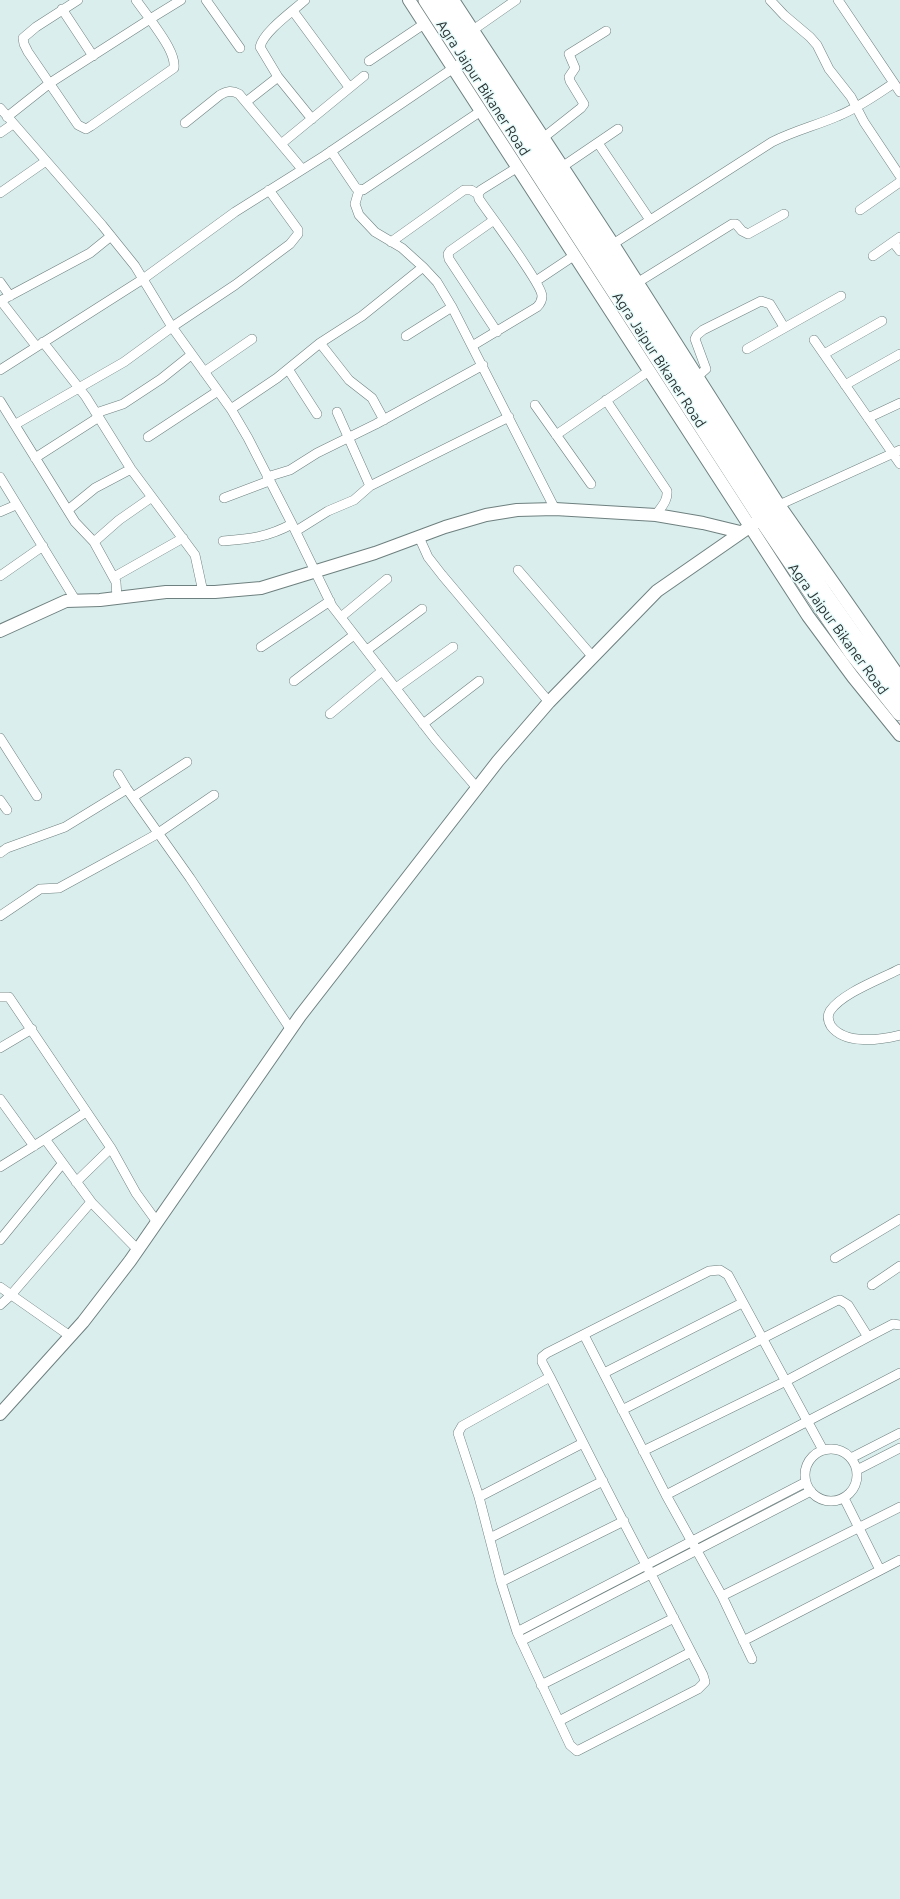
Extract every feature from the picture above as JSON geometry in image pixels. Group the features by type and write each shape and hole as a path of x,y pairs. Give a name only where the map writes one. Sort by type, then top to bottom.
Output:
{"highway":[{"name":"Agra Jaipur Bikaner Road","path":"426,0 459,64 760,519 852,653 900,713"},
{"name":"Agra Jaipur Bikaner Road","path":"441,0 632,286 760,519 887,669 900,694"}],"street":[{"path":"78,0 62,9 23,38 28,52 78,125 86,129 174,68 175,64 167,45 136,0"},
{"path":"7,117 50,83 181,0"},
{"path":"206,0 240,48"},
{"path":"305,0 268,33 260,47 278,77 312,119"},
{"path":"409,0 424,24 459,64 481,111 649,371 760,519"},
{"path":"453,0 613,244 632,286 697,377 760,519 817,628 853,677 900,735"},
{"path":"473,30 516,0"},
{"path":"770,0 817,45 828,69 851,97 866,126 900,176"},
{"path":"838,0 900,92"},
{"path":"62,9 94,56"},
{"path":"293,11 349,87"},
{"path":"370,61 424,24"},
{"path":"543,138 584,104 570,81 569,77 574,68 569,54 606,31"},
{"path":"0,370 143,279 235,212 331,151 459,64"},
{"path":"281,144 364,76"},
{"path":"246,102 278,77"},
{"path":"613,244 772,142 857,108 894,83"},
{"path":"185,123 226,91 233,91 239,94 302,169"},
{"path":"0,108 111,236 143,279 172,327 231,409 248,438 330,601 354,635 423,724 477,788"},
{"path":"331,151 354,186 359,190 363,190 481,111"},
{"path":"0,133 13,124"},
{"path":"562,167 618,129"},
{"path":"598,143 650,220"},
{"path":"0,194 46,161"},
{"path":"478,194 481,190 518,168"},
{"path":"860,210 900,182"},
{"path":"16,424 124,362 235,284 295,239 298,230 269,190"},
{"path":"359,190 355,204 359,215 375,232 391,242 423,267 437,282 483,365 555,509"},
{"path":"391,242 464,190 471,190 478,194 494,220 536,280 542,297 541,302 537,307 472,346"},
{"path":"632,286 732,224 736,224 742,231 748,234 784,214"},
{"path":"494,220 450,251 448,254 449,259 497,332"},
{"path":"111,236 90,252 1,301 78,388 98,415 131,469 195,555 203,592"},
{"path":"873,256 897,240 900,251"},
{"path":"536,280 575,255"},
{"path":"231,409 288,369 320,343 362,316 423,267"},
{"path":"0,282 10,296"},
{"path":"747,348 841,296"},
{"path":"697,377 706,369 695,339 703,330 761,301 770,304 784,327"},
{"path":"406,336 452,307"},
{"path":"824,354 882,321"},
{"path":"204,372 252,339"},
{"path":"814,340 868,418 896,452 900,464"},
{"path":"320,343 349,380 372,398 384,420"},
{"path":"845,385 900,354"},
{"path":"35,458 98,415 123,404 161,379 192,355"},
{"path":"224,498 290,470 317,453 384,420 483,365"},
{"path":"288,369 318,414"},
{"path":"556,434 649,371"},
{"path":"148,437 218,391"},
{"path":"606,400 666,491 668,496 666,501 656,515"},
{"path":"0,401 16,424 35,458 75,522 94,542 114,577 116,582 117,598"},
{"path":"868,418 900,403"},
{"path":"535,405 591,484"},
{"path":"337,412 370,486"},
{"path":"223,541 258,538 294,527 354,500 370,486 509,417"},
{"path":"0,1414 70,1336 138,1250 291,1030 477,788 549,702 592,656 657,591 760,519 896,452"},
{"path":"68,510 95,488 131,469"},
{"path":"0,477 16,505 44,546 76,601"},
{"path":"94,542 118,520 152,497"},
{"path":"0,512 16,505"},
{"path":"0,631 66,601 117,598 166,592 203,592 261,588 315,572 445,527 486,515 517,510 555,509 656,515 703,523 760,519"},
{"path":"419,537 428,557 442,575 549,702"},
{"path":"114,577 182,538"},
{"path":"0,576 44,546"},
{"path":"518,570 592,656"},
{"path":"341,617 387,578"},
{"path":"261,647 330,601"},
{"path":"367,650 422,609"},
{"path":"294,681 354,635"},
{"path":"396,688 453,647"},
{"path":"887,669 900,678"},
{"path":"330,714 382,671"},
{"path":"423,724 479,681"},
{"path":"0,738 37,796"},
{"path":"133,797 187,762"},
{"path":"118,774 157,834 190,878 291,1030"},
{"path":"0,853 7,848 65,827 127,789"},
{"path":"0,916 40,889 58,888 157,834 214,795"},
{"path":"0,800 7,810"},
{"path":"900,969 849,996 833,1008 828,1016 828,1021 832,1027 839,1033 851,1037 866,1040 900,1035"},
{"path":"0,997 9,997 32,1029 110,1148 136,1193 157,1222"},
{"path":"0,1048 32,1029"},
{"path":"0,1099 34,1146"},
{"path":"1,1163 34,1146 86,1112"},
{"path":"45,1139 91,1202 138,1250"},
{"path":"76,1182 110,1148"},
{"path":"0,1240 62,1164"},
{"path":"0,1305 11,1295 91,1202"},
{"path":"835,1258 900,1219"},
{"path":"872,1285 900,1266"},
{"path":"550,1377 462,1426 458,1430 479,1497 501,1582 517,1632 541,1685 570,1745 574,1750 582,1750 701,1687 705,1682 692,1652 583,1443 550,1377 542,1362 542,1357 547,1353 709,1271 716,1269 724,1271 763,1338 823,1450"},
{"path":"0,1287 70,1336"},
{"path":"622,1410 840,1300 848,1305 868,1337"},
{"path":"604,1373 742,1303"},
{"path":"643,1451 786,1381 893,1324 900,1325"},
{"path":"584,1335 666,1495 722,1596 752,1659"},
{"path":"666,1495 900,1373"},
{"path":"851,1458 900,1433"},
{"path":"479,1497 583,1443"},
{"path":"857,1470 900,1448"},
{"path":"838,1449 851,1458 857,1470 857,1477 854,1487 844,1498 834,1501 823,1500 811,1492 806,1482 805,1472 808,1462 814,1454 823,1450 838,1449"},
{"path":"490,1538 603,1481"},
{"path":"517,1632 806,1482"},
{"path":"521,1641 811,1492"},
{"path":"844,1498 880,1570"},
{"path":"722,1596 900,1507"},
{"path":"501,1582 624,1521"},
{"path":"743,1641 900,1560"},
{"path":"541,1685 674,1618"},
{"path":"559,1722 692,1652"}]}
